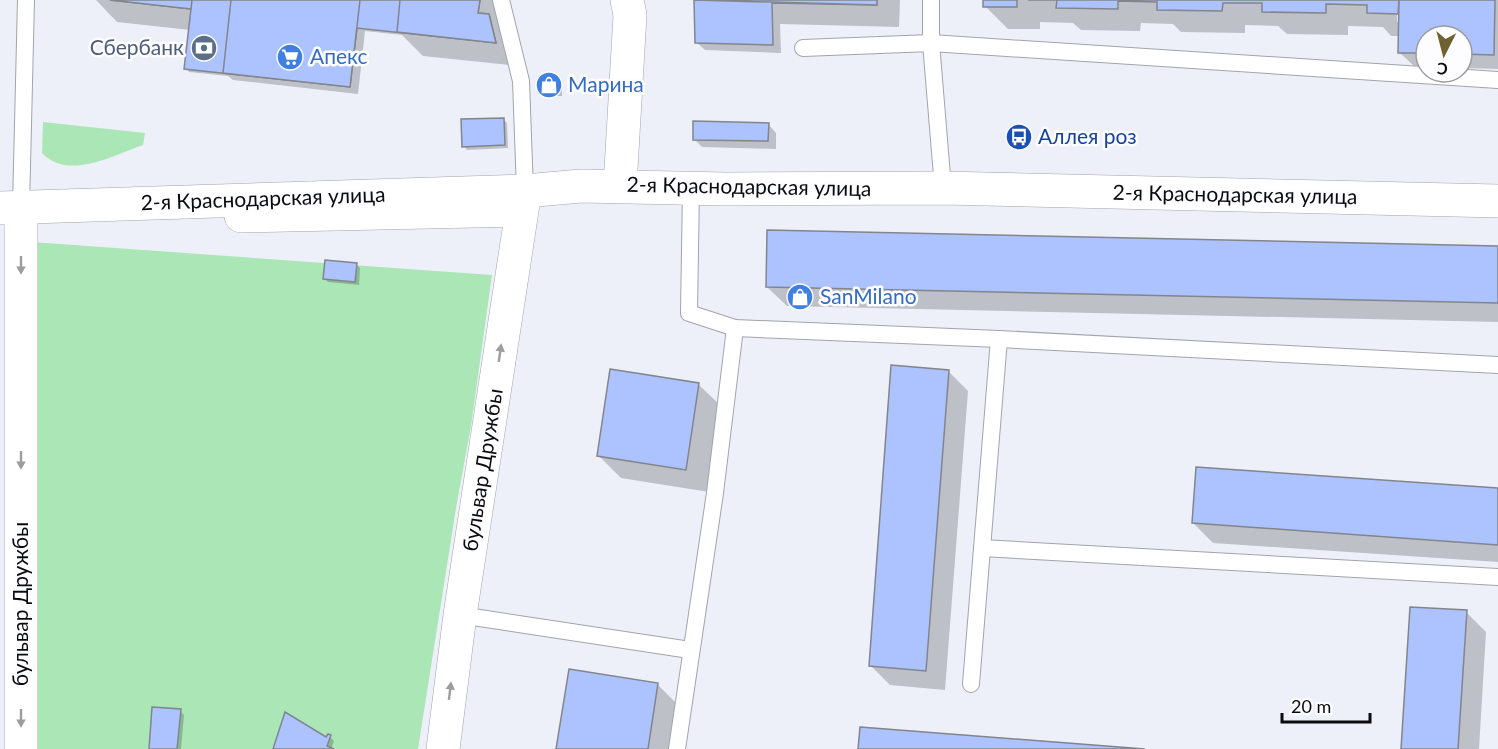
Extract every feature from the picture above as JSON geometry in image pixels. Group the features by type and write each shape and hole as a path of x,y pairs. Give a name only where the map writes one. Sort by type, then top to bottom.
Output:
{"street":[{"path":"620,186 630,15 627,0"},
{"name":"2-я Краснодарская улица","path":"14,212 523,200 581,186 943,188 1498,201"},
{"name":"бульвар Дружбы","path":"443,749 460,615 523,200"},
{"name":"бульвар Дружбы","path":"14,212 21,749"}],"lane":[{"path":"14,212 26,0"},
{"path":"501,0 521,81 523,200"},
{"path":"931,0 931,43 943,188"},
{"path":"803,48 931,43 1498,80"},
{"path":"691,188 689,313 735,328 1498,365"},
{"path":"677,749 715,494 735,328"},
{"path":"971,684 999,339"},
{"path":"982,548 1498,577"},
{"path":"460,615 690,650"}],"green space":[{"path":"43,122 145,133 143,145 91,163 65,165 53,161 42,153"},
{"path":"32,242 492,275 471,426 418,749 30,749"}],"building":[{"path":"110,0 480,0 478,13 489,14 496,43 357,28 350,87 184,69 191,9"},
{"path":"110,0 192,0 191,9"},
{"path":"231,0 360,0 350,87 223,73"},
{"path":"400,0 480,0 478,13 489,14 496,43 397,32"},
{"path":"694,0 877,0 877,5 772,3 773,45 695,43"},
{"path":"694,0 877,0 877,5"},
{"path":"983,0 1017,0 1017,7 983,7"},
{"path":"1057,0 1399,0 1398,14 1367,13 1367,5 1326,4 1326,13 1262,12 1262,3 1223,3 1222,11 1157,10 1157,2 1118,1 1118,9 1056,8"},
{"path":"1399,0 1495,0 1494,55 1474,54 1474,24 1414,24 1414,53 1398,53"},
{"name":"Марина","path":"539,77 559,78 558,93 539,93"},
{"path":"504,118 505,145 462,147 461,119"},
{"path":"693,121 769,123 768,141 693,140"},
{"path":"767,230 1498,246 1498,303 766,287"},
{"path":"325,260 357,263 355,282 323,279"},
{"path":"891,365 949,370 926,671 869,666"},
{"path":"610,369 699,383 686,470 597,456"},
{"path":"1196,467 1498,488 1498,545 1192,523"},
{"path":"1410,607 1467,610 1458,749 1401,749"},
{"path":"569,669 658,683 648,749 556,749"},
{"path":"152,707 181,709 177,749 149,749"},
{"path":"285,712 326,737 328,734 331,735 327,746 334,749 273,749"},
{"path":"860,727 1145,749 858,749"}],"place":[{"name":"Сбербанк","path":"204,48"},
{"name":"Апекс","path":"290,57"},
{"name":"Марина","path":"549,85"},
{"name":"Аллея роз","path":"1019,137"},
{"name":"SanMilano","path":"800,297"}]}
